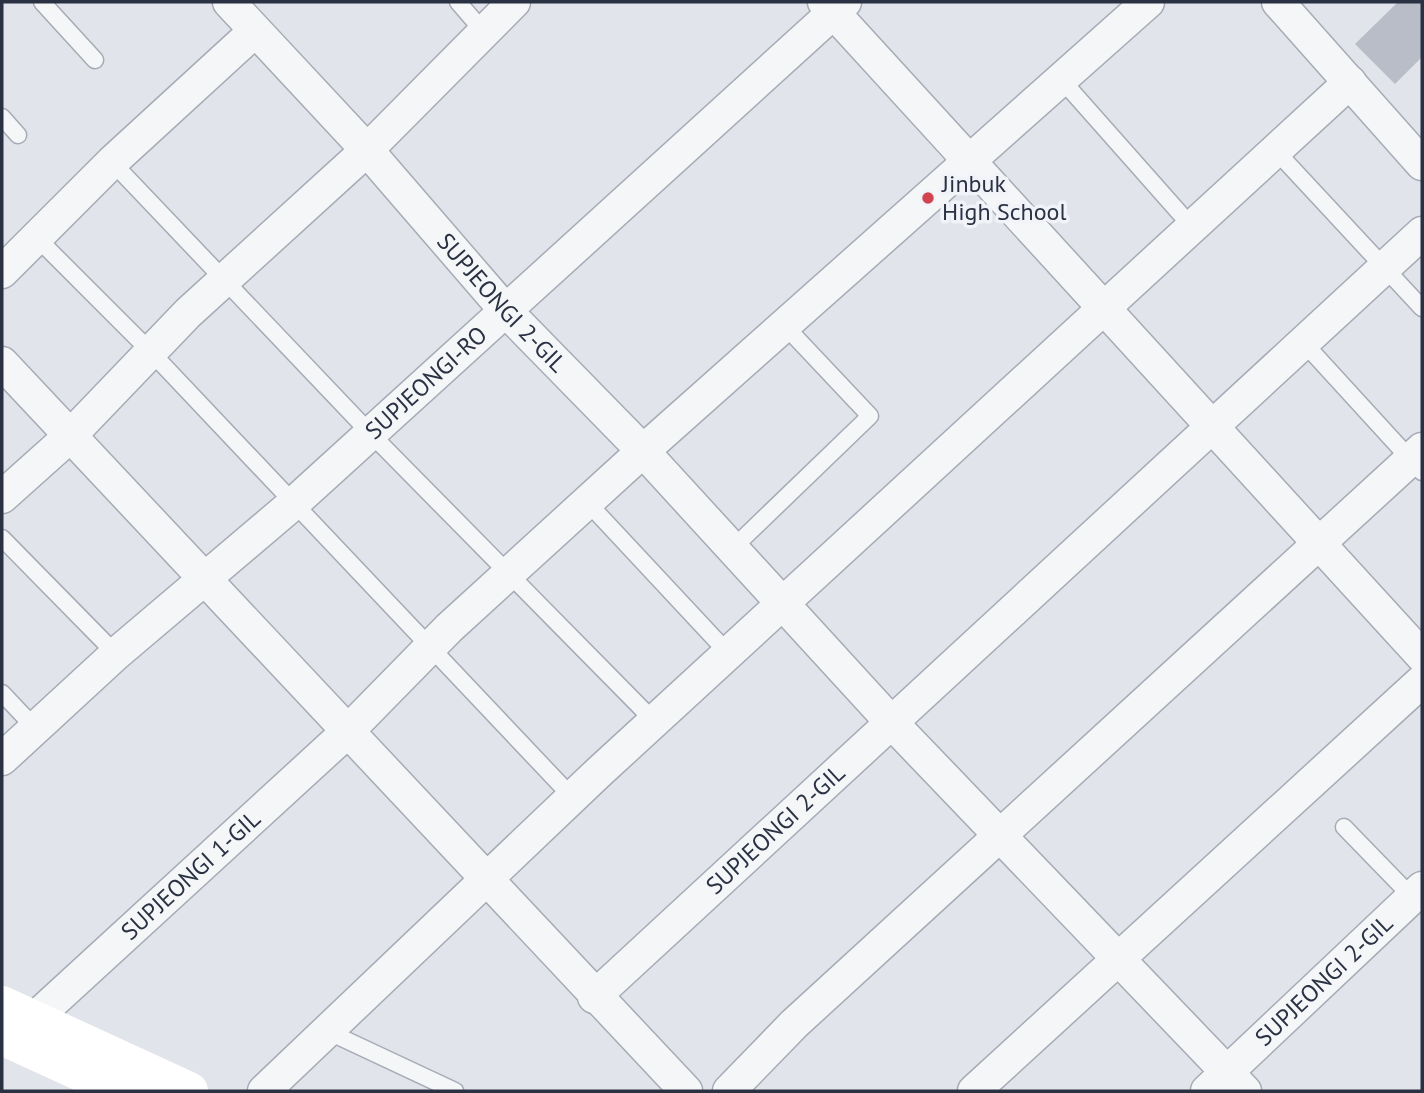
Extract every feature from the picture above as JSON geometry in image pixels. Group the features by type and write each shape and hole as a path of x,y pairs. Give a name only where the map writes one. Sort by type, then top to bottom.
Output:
{"street":[{"path":"2,497 69,437 188,313 367,150 514,2"},
{"path":"440,638 643,451 786,327 1148,2"},
{"path":"1278,2 1422,164"},
{"name":"SUPJEONGI 2-GIL","path":"234,4 255,31 367,150 506,311 643,451 891,723 1120,958 1227,1085 1417,893"},
{"path":"834,5 970,161 1422,656"},
{"name":"SUPJEONGI-RO","path":"2,759 116,654 294,503 369,432 506,311 834,5"},
{"path":"2,272 112,162 255,31"},
{"path":"264,1091 488,881 598,772 1350,82"},
{"name":"SUPJEONGI 2-GIL","path":"594,997 1422,233"},
{"path":"2,363 594,997 686,1091"},
{"path":"729,1091 794,1024 1320,544 1418,460"},
{"name":"SUPJEONGI 1-GIL","path":"12,1020 347,732 440,638"},
{"path":"974,1091 1422,681"},
{"path":"12,1020 122,1091"},
{"path":"12,1020 190,1091"}],"lane":[{"path":"41,2 95,60"},
{"path":"458,2 483,31"},
{"path":"1061,79 1192,227"},
{"path":"2,117 18,135"},
{"path":"1275,150 1422,308"},
{"path":"112,162 369,432 654,721"},
{"path":"36,237 294,503 440,638 573,798"},
{"path":"733,548 870,416 786,327"},
{"path":"1304,343 1418,460"},
{"path":"588,503 728,653"},
{"path":"2,538 116,654"},
{"path":"2,693 36,729"},
{"name":"SUPJEONGI 2-GIL","path":"1344,827 1417,893"},
{"path":"329,1032 455,1091"}],"building":[{"path":"1398,2 1422,2 1422,57 1395,84 1355,44"}],"place":[{"name":"Jinbuk High School","path":"928,198"}]}
